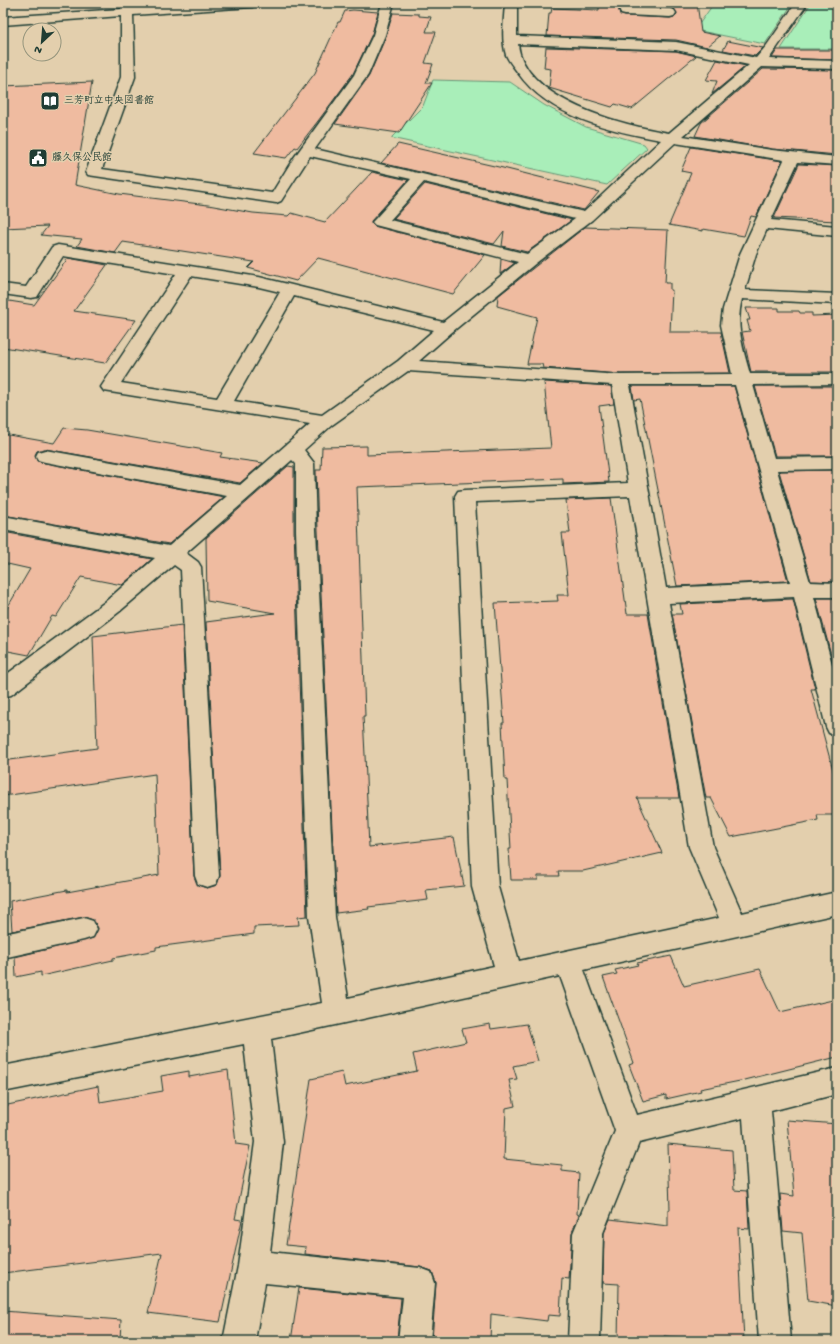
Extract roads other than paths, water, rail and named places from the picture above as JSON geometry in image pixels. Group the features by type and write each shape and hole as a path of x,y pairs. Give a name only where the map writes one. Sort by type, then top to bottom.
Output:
{"street":[{"path":"3,20 128,7 252,3"},
{"path":"128,7 128,77 93,172 276,198 306,150 361,75 379,35 388,3"},
{"path":"511,3 514,58 525,75 543,91 554,99 582,114 638,132 794,157 837,161"},
{"path":"624,3 626,11 670,13"},
{"path":"3,689 112,607 326,421 404,365 446,328 530,260 587,217 672,138 759,63 772,48 802,3"},
{"path":"512,40 676,46 759,63 837,65"},
{"path":"306,150 587,217"},
{"path":"794,157 748,254 730,309 730,325 743,380 802,590 837,727"},
{"path":"421,177 380,222 530,260"},
{"path":"763,224 837,232"},
{"path":"3,288 31,293 58,250 259,282 446,328"},
{"path":"188,270 110,387 326,421"},
{"path":"223,404 290,289"},
{"path":"735,294 837,299"},
{"path":"404,365 620,380 837,379"},
{"path":"620,380 701,847 735,926"},
{"path":"293,449 305,463 306,530 322,917 337,1013"},
{"path":"45,456 243,492"},
{"path":"766,464 837,463"},
{"path":"510,976 485,887 465,496 638,489"},
{"path":"3,523 174,554 191,567 207,876"},
{"path":"658,596 837,590"},
{"path":"3,1079 337,1013 837,903"},
{"path":"3,946 84,929"},
{"path":"568,962 629,1131 588,1234 584,1341"},
{"path":"239,1341 253,1266 269,1142 256,1029"},
{"path":"629,1131 837,1081"},
{"path":"756,1101 776,1341"},
{"path":"253,1266 420,1283 414,1341"}],"place":[{"name":"三芳町立中央図書館","path":"50,101"},
{"name":"藤久保公民館","path":"38,158"}]}
